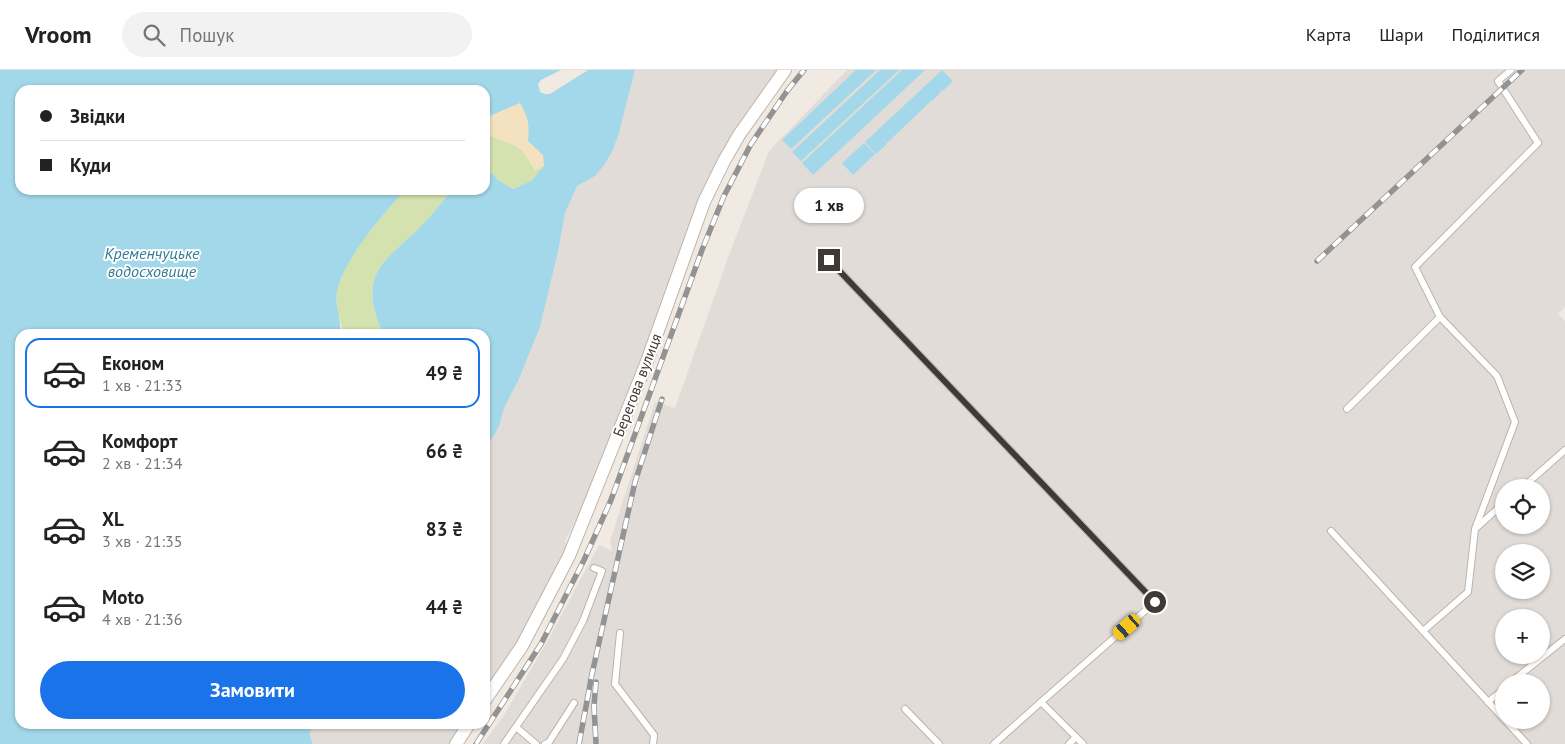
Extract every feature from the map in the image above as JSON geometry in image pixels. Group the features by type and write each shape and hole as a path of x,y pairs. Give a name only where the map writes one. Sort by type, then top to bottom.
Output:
{"street":[{"name":"Берегова вулиця","path":"490,693 522,646 569,556 646,364 704,202 739,134 785,70"},
{"path":"456,744 466,729"}],"lane":[{"path":"1423,631 1468,592 1475,529 1515,422 1498,376 1440,317 1415,267 1538,142 1498,81 1511,70"},
{"path":"829,260 1155,602 994,744"},
{"path":"1347,410 1440,317"},
{"path":"1532,479 1565,450"},
{"path":"1475,529 1495,511"},
{"path":"1332,531 1495,709"},
{"path":"504,744 563,659 583,622 602,571 594,568"},
{"path":"620,633 615,684 654,735 653,744"},
{"path":"1522,674 1565,639"},
{"path":"1488,702 1495,696"},
{"path":"1041,702 1083,744"},
{"path":"545,744 574,703"},
{"path":"905,709 939,744"},
{"path":"516,727 537,744"},
{"path":"1513,729 1527,744"},
{"path":"1069,744 1076,737"}],"shaded area":[{"path":"635,70 781,70 723,159 607,461 565,541 568,546 522,636 490,684 490,441 499,426 504,408 519,379 540,327 558,252 565,213 577,186 595,176 613,150"},
{"path":"847,70 1565,70 1565,307 1558,314 1565,321 1565,744 483,744 504,715 547,642 599,545 612,551 610,541 655,402 675,408 729,255 769,151"},
{"path":"311,729 460,729 449,744 313,744 309,734"}],"green space":[{"path":"490,136 510,143 522,150 535,170 544,166 531,181 513,189 498,180 490,171"},
{"path":"401,195 448,195 425,222 385,261 378,271 373,283 372,296 381,329 343,329 337,300 342,276 348,263 366,236"}],"sand":[{"path":"520,103 528,121 528,141 543,155 544,166 535,170 522,150 510,143 490,136 490,115"}],"water":[{"name":"Кременчуцьке водосховище","path":"0,70 561,70 541,80 538,84 540,92 550,94 588,70 635,70 613,150 595,176 577,186 565,213 558,252 540,327 519,379 504,408 499,426 490,441 490,329 381,329 372,296 373,283 385,261 425,222 448,195 490,195 490,171 498,180 513,189 531,181 544,166 543,155 528,141 528,121 520,103 490,115 490,85 15,85 15,195 400,195 366,236 342,276 336,299 340,329 15,329 15,729 312,729 310,733 313,744 0,744"},
{"path":"856,70 876,70 791,149 782,140"},
{"path":"880,70 899,70 801,161 792,152"},
{"path":"902,70 925,70 813,175 802,163"},
{"path":"942,70 953,81 943,91 938,86 942,91 932,101 929,99 931,101 887,143 881,137 887,144 876,154 865,142"},
{"path":"864,143 875,154 853,175 842,163"}],"railway":[{"path":"490,722 541,644 584,560 611,500 702,250 724,196 751,144 787,91 804,70"},
{"path":"1317,261 1522,70"},
{"path":"579,744 592,674 635,482 662,399"},
{"path":"596,682 594,706 596,744"},
{"path":"476,744 486,729"}],"route":[{"path":"829,260 1155,602"}]}
